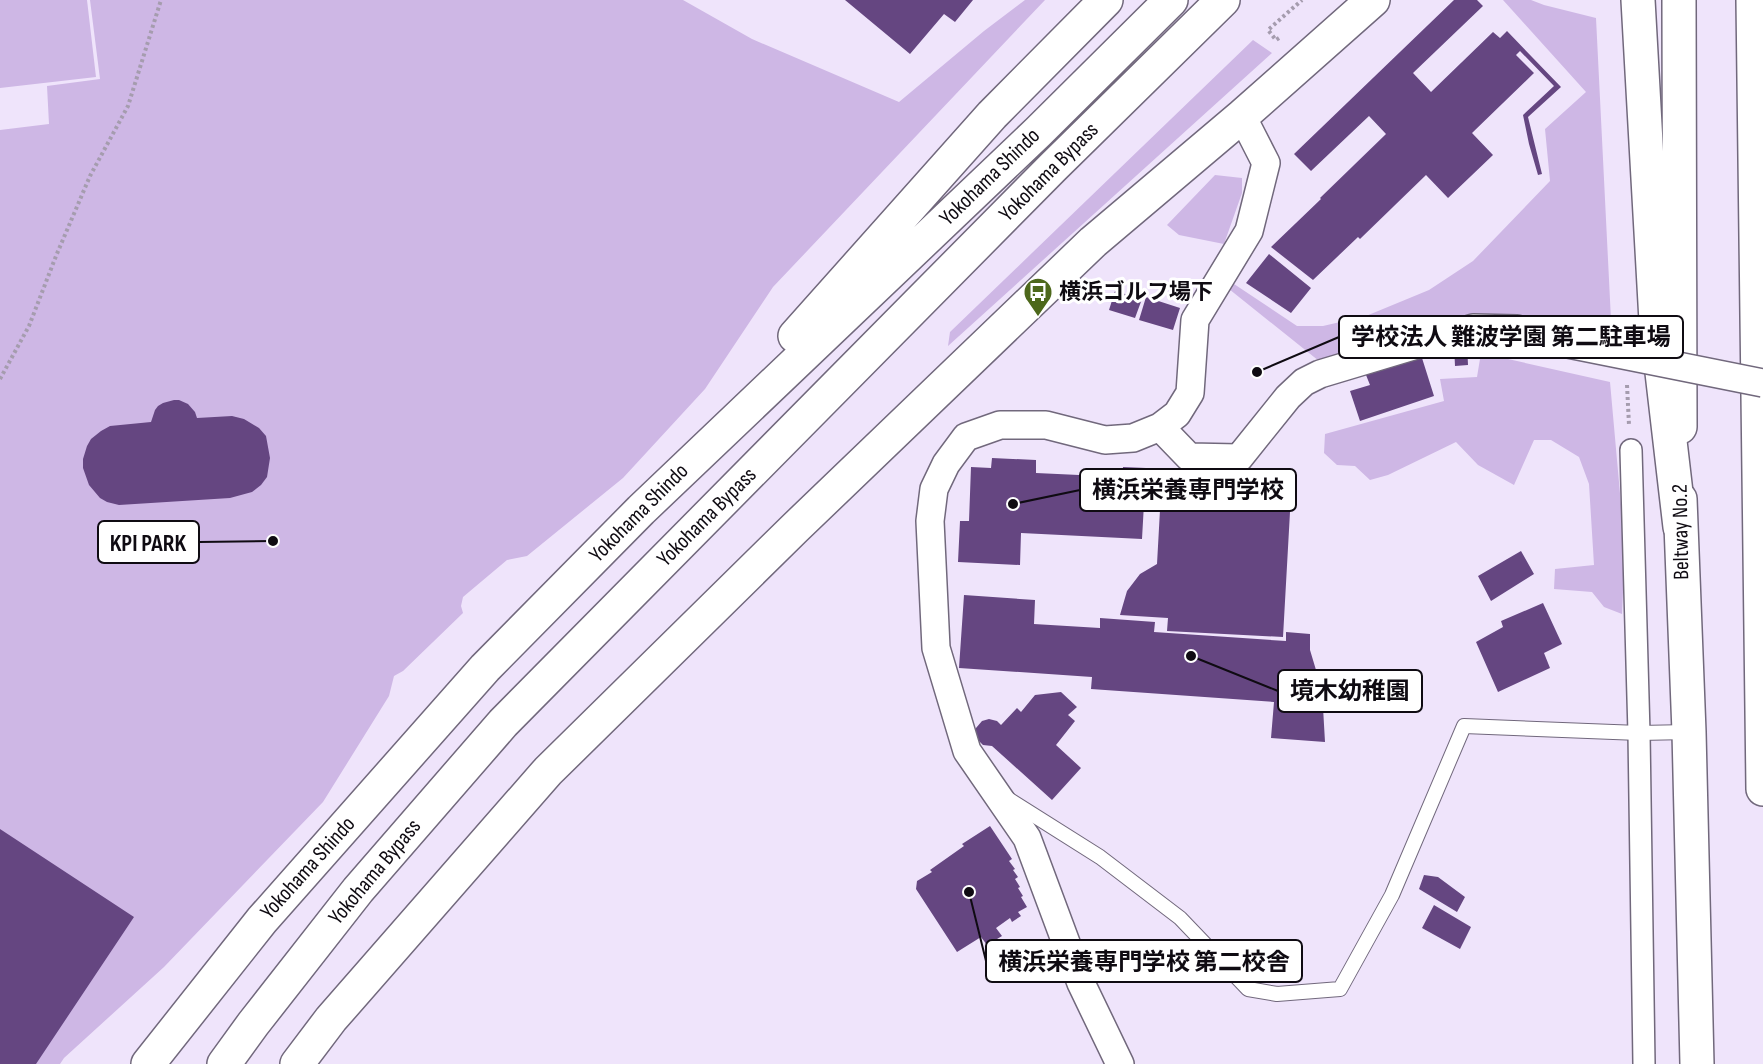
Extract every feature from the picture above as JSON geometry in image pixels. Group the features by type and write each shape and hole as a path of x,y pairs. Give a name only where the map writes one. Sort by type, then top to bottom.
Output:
{"main road":[{"path":"640,510 992,115 1106,0"},
{"name":"Yokohama Shindo","path":"148,1064 262,920 485,668 640,510 1038,132 1172,0"},
{"name":"Yokohama Bypass","path":"224,1064 358,890 503,723 1045,175 1223,0"},
{"path":"297,1064 331,1019 548,771 786,536 1093,243 1373,0"},
{"path":"1753,12 1763,789"},
{"path":"1639,13 1656,321 1680,526"},
{"name":"Beltway No.2","path":"1679,13 1680,526 1689,732 1697,1064"}],"street":[{"path":"1120,1064 1080,983 1027,838 967,751 936,648 930,521 934,489 946,464 966,437 1000,425 1046,425 1105,440 1133,438 1160,427 1177,414 1190,393 1195,320 1249,231 1266,163 1242,116"},
{"path":"1160,427 1190,457 1239,458 1288,397 1304,382 1320,374 1473,328 1517,329 1558,342 1763,383"},
{"path":"1631,450 1639,733 1644,1064"}],"lane":[{"path":"994,790 1101,857 1180,918 1248,988 1277,994 1311,992 1340,988 1392,895 1464,726 1639,733 1689,732"}],"path":[{"path":"0,379 29,326 90,176 128,106 161,0"},
{"path":"1283,34 1276,40 1268,30 1302,0"}],"shaded area":[{"path":"0,0 87,0 96,77 0,88"},
{"path":"90,0 683,0 752,39 899,102 1025,0 1045,0 773,287 705,389 623,478 527,556 507,560 463,597 461,606 463,613 403,671 394,676 389,696 323,802 164,967 60,1064 0,1064 0,130 49,124 47,86 100,79"},
{"path":"1503,0 1531,0 1596,18 1612,340 1517,319 1319,361 1229,289 1234,284 1297,326 1323,326 1366,316 1429,290 1473,261 1550,181 1545,129 1586,92"},
{"path":"1253,40 1272,53 948,346 950,332"},
{"path":"1215,175 1242,178 1242,193 1224,244 1179,235 1167,225"},
{"path":"1481,353 1610,382 1625,549 1622,614 1604,607 1592,592 1554,589 1555,569 1594,565 1589,484 1579,457 1551,440 1534,440 1514,485 1478,465 1456,442 1388,475 1370,480 1355,466 1337,465 1324,453 1325,434 1444,401 1440,379 1477,377"}],"building":[{"path":"845,0 973,0 955,22 944,14 910,54"},
{"path":"1454,0 1477,0 1483,6 1413,73 1431,92 1493,32 1500,38 1507,31 1561,87 1528,117 1542,174 1538,175 1523,115 1554,86 1520,51 1516,55 1534,73 1472,133 1493,155 1448,198 1426,175 1360,239 1358,237 1313,280 1271,247 1386,134 1369,116 1311,171 1294,154"},
{"path":"1269,254 1311,288 1291,313 1246,283"},
{"path":"1115,291 1142,299 1135,318 1109,310"},
{"path":"1146,297 1180,308 1173,330 1139,320"},
{"path":"1467,344 1468,365 1455,366 1454,345"},
{"path":"1422,358 1434,396 1360,421 1350,391 1370,385 1366,375"},
{"path":"174,400 188,404 197,418 232,416 244,419 259,428 266,436 270,458 267,477 261,485 252,492 230,498 119,505 100,498 89,485 83,468 83,459 91,439 110,426 151,422 158,406"},
{"path":"992,458 1036,460 1036,473 1122,477 1123,467 1146,468 1142,539 1021,533 1020,565 958,562 960,521 969,521 971,467 991,468"},
{"path":"1161,492 1182,493 1181,506 1290,512 1283,637 1167,631 1168,618 1120,615 1127,591 1140,574 1157,564"},
{"path":"1521,551 1534,574 1491,601 1478,576"},
{"path":"964,595 1035,600 1034,624 1100,628 1100,618 1155,622 1154,632 1286,641 1286,632 1310,634 1310,650 1322,690 1325,742 1271,738 1274,702 1091,689 1092,677 959,668"},
{"path":"1543,603 1562,644 1544,653 1550,668 1498,692 1476,642 1503,627 1501,621"},
{"path":"1061,692 1077,707 1068,715 1075,721 1056,745 1081,768 1052,800 992,746 983,745 975,734 976,728 982,721 989,719 1001,725 1017,708 1021,712 1035,695"},
{"path":"990,826 1012,859 1009,861 1015,869 1013,870 1018,877 1015,879 1027,907 1018,912 1021,916 1012,922 1010,918 996,928 1002,936 987,945 981,937 957,952 916,889 917,881 964,846 962,844"},
{"path":"0,829 134,917 36,1064 0,1064"},
{"path":"1424,875 1438,877 1465,897 1457,912 1419,889"},
{"path":"1434,905 1471,927 1460,949 1422,928"}],"place":[{"name":"横浜ゴルフ場下","path":"1038,318"},
{"name":"学校法人 難波学園 第二駐車場","path":"1257,372"},
{"name":"横浜栄養専門学校","path":"1013,504"},
{"name":"KPI PARK","path":"273,541"},
{"name":"境木幼稚園","path":"1191,656"},
{"name":"横浜栄養専門学校 第二校舎","path":"969,892"}]}
